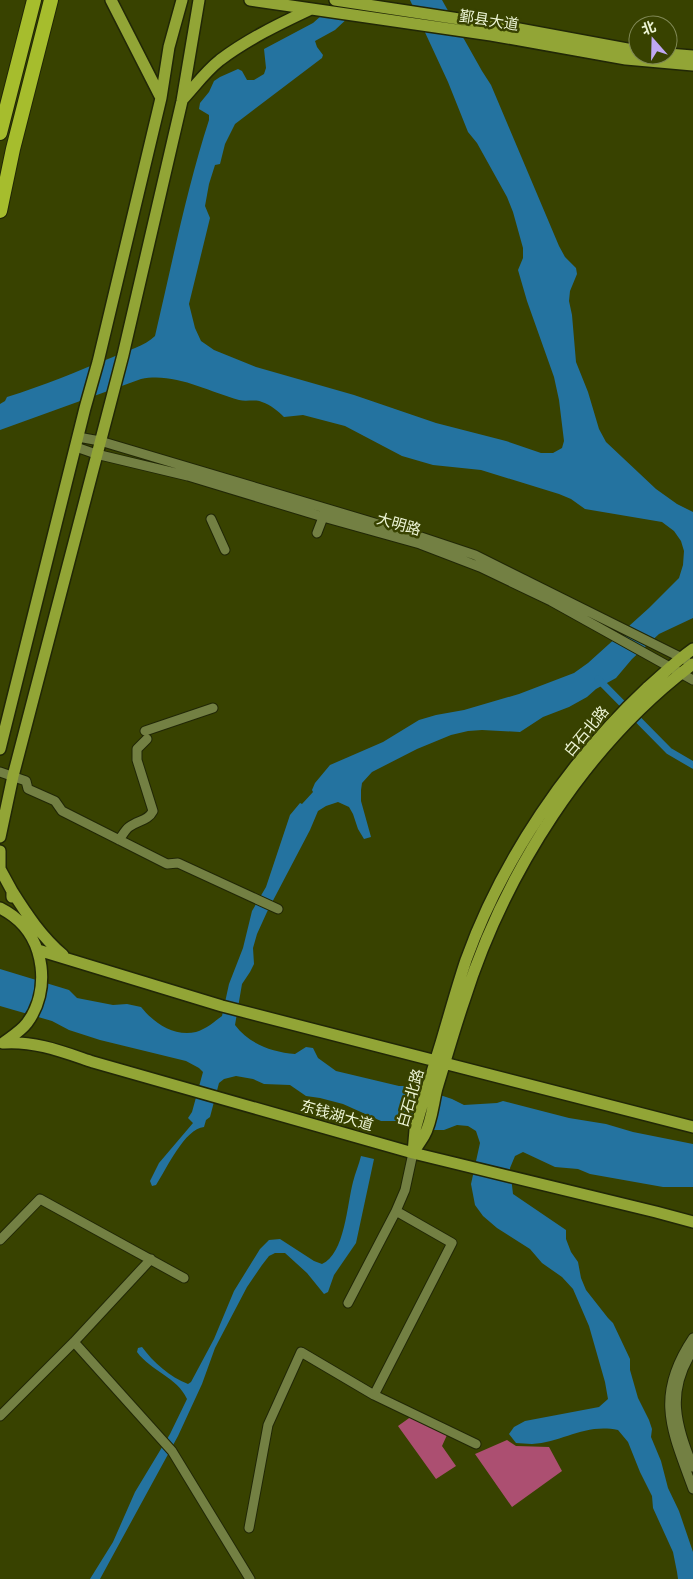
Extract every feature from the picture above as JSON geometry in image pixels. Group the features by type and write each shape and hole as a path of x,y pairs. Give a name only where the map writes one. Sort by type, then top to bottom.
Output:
{"highway":[{"path":"0,133 34,0"},
{"path":"0,211 13,149 51,0"}],"main road":[{"path":"111,0 161,98"},
{"path":"0,749 98,362 161,98 169,47 182,0"},
{"path":"0,837 13,776 123,355 182,101 199,0"},
{"name":"鄞县大道","path":"250,0 314,10 492,30 628,50"},
{"name":"鄞县大道","path":"335,0 492,30 626,59 693,65"},
{"path":"182,101 203,75 219,60 266,29 314,10"},
{"path":"678,55 693,56"},
{"name":"白石北路","path":"413,1153 432,1086 476,962 512,887 542,833 565,798 604,748 618,725 639,704 670,667 693,650"},
{"name":"白石北路","path":"639,704 693,664"},
{"path":"0,851 0,869 12,891 44,937 68,960"},
{"path":"12,891 14,916"},
{"path":"0,908 14,916 28,932 38,950 43,975 38,1003 26,1024 2,1044"},
{"path":"38,950 222,1006 693,1127"},
{"name":"东钱湖大道","path":"2,1044 21,1042 47,1047 92,1062 413,1153 693,1222"}],"street":[{"name":"大明路","path":"77,442 100,441 420,544 480,566 551,601 693,680"},
{"name":"大明路","path":"77,442 96,454 415,535 475,555 693,664"},
{"path":"317,533 325,513"},
{"path":"211,520 225,550"},
{"path":"119,840 128,828 136,822 150,817 153,811 137,760 137,750 146,735 213,708"},
{"path":"0,772 26,781 28,789 55,801 62,812 167,864 178,863 274,907"},
{"path":"348,1303 396,1211 405,1190 413,1153"},
{"path":"0,1240 40,1199 184,1278"},
{"path":"374,1395 452,1243 396,1211"},
{"path":"0,1416 74,1342 151,1259"},
{"path":"693,1338 681,1357 670,1393 673,1433 693,1489"},
{"path":"74,1342 172,1451 250,1579"},
{"path":"693,1350 681,1376 676,1405 680,1435 693,1467"},
{"path":"249,1528 268,1425 301,1352 374,1395 476,1444"}],"shaded area":[{"path":"412,1416 447,1435 442,1446 456,1466 436,1479 398,1426"},
{"path":"507,1440 516,1446 549,1447 562,1471 512,1507 475,1454"}],"water":[{"path":"339,0 367,0 335,30 315,41 323,55 322,58 235,124 225,144 220,164 215,165 205,206 210,218 189,304 195,328 201,341 214,350 256,367 354,395 436,423 506,441 541,453 553,453 562,448 564,441 554,377 518,270 523,258 523,248 513,212 507,197 477,143 468,132 448,82 410,0 442,0 491,85 559,246 565,257 576,268 577,274 570,291 569,301 576,362 588,392 599,429 606,442 656,489 677,504 693,512 693,618 659,634 632,659 616,678 596,689 587,697 569,707 543,717 520,732 482,730 451,735 417,749 372,772 362,783 361,790 361,801 371,837 364,839 349,807 338,802 318,811 257,934 253,948 254,964 242,984 235,1025 254,1042 270,1049 295,1054 306,1047 313,1048 318,1058 336,1071 399,1086 413,1086 464,1105 503,1101 569,1118 606,1124 633,1132 693,1144 693,1187 663,1187 590,1174 578,1169 555,1167 523,1152 515,1156 510,1168 513,1194 566,1230 566,1239 571,1252 578,1262 581,1278 586,1290 613,1323 630,1359 630,1370 638,1398 649,1420 652,1429 651,1437 661,1461 668,1488 679,1511 693,1552 693,1579 678,1579 673,1552 653,1508 652,1496 628,1442 618,1430 595,1429 543,1443 532,1444 516,1443 509,1434 514,1427 525,1421 599,1407 608,1399 589,1326 573,1289 562,1277 542,1263 530,1249 497,1228 483,1216 475,1205 471,1184 480,1143 476,1131 468,1126 457,1125 444,1130 434,1130 399,1121 381,1121 343,1104 306,1096 290,1085 264,1084 253,1079 236,1076 224,1079 219,1083 210,1117 206,1120 204,1127 190,1134 156,1185 152,1186 150,1181 159,1163 193,1123 188,1118 192,1112 203,1072 186,1061 100,1040 69,1030 52,1021 0,1006 0,969 69,990 77,998 113,1005 127,1004 141,1007 158,1023 172,1031 188,1033 207,1027 222,1016 229,984 243,948 252,911 266,887 290,815 313,792 315,783 330,765 383,742 419,720 464,710 519,694 574,673 588,663 649,608 679,578 683,565 684,551 681,541 674,531 662,522 585,509 571,499 559,494 481,470 433,465 402,456 345,426 303,415 284,417 274,408 262,402 239,400 178,380 166,378 141,379 0,430 0,404 7,397 135,348 155,336 186,201 209,120 209,115 199,109 200,103 209,92 214,81 220,77 238,69 242,71 247,80 254,80 264,74 266,68 264,49 313,23"},
{"path":"361,1156 374,1159 356,1243 334,1275 328,1292 324,1294 307,1273 285,1253 275,1253 269,1256 247,1287 215,1348 202,1384 178,1436 100,1579 90,1579 113,1542 135,1492 170,1434 187,1399 177,1385 143,1359 137,1352 138,1348 142,1347 168,1373 188,1384 191,1382 214,1339 234,1291 260,1249 269,1240 280,1239 314,1261 322,1264 330,1259 336,1250 344,1228 353,1182"}],"waterway":[{"path":"598,679 669,751 693,765"}]}
